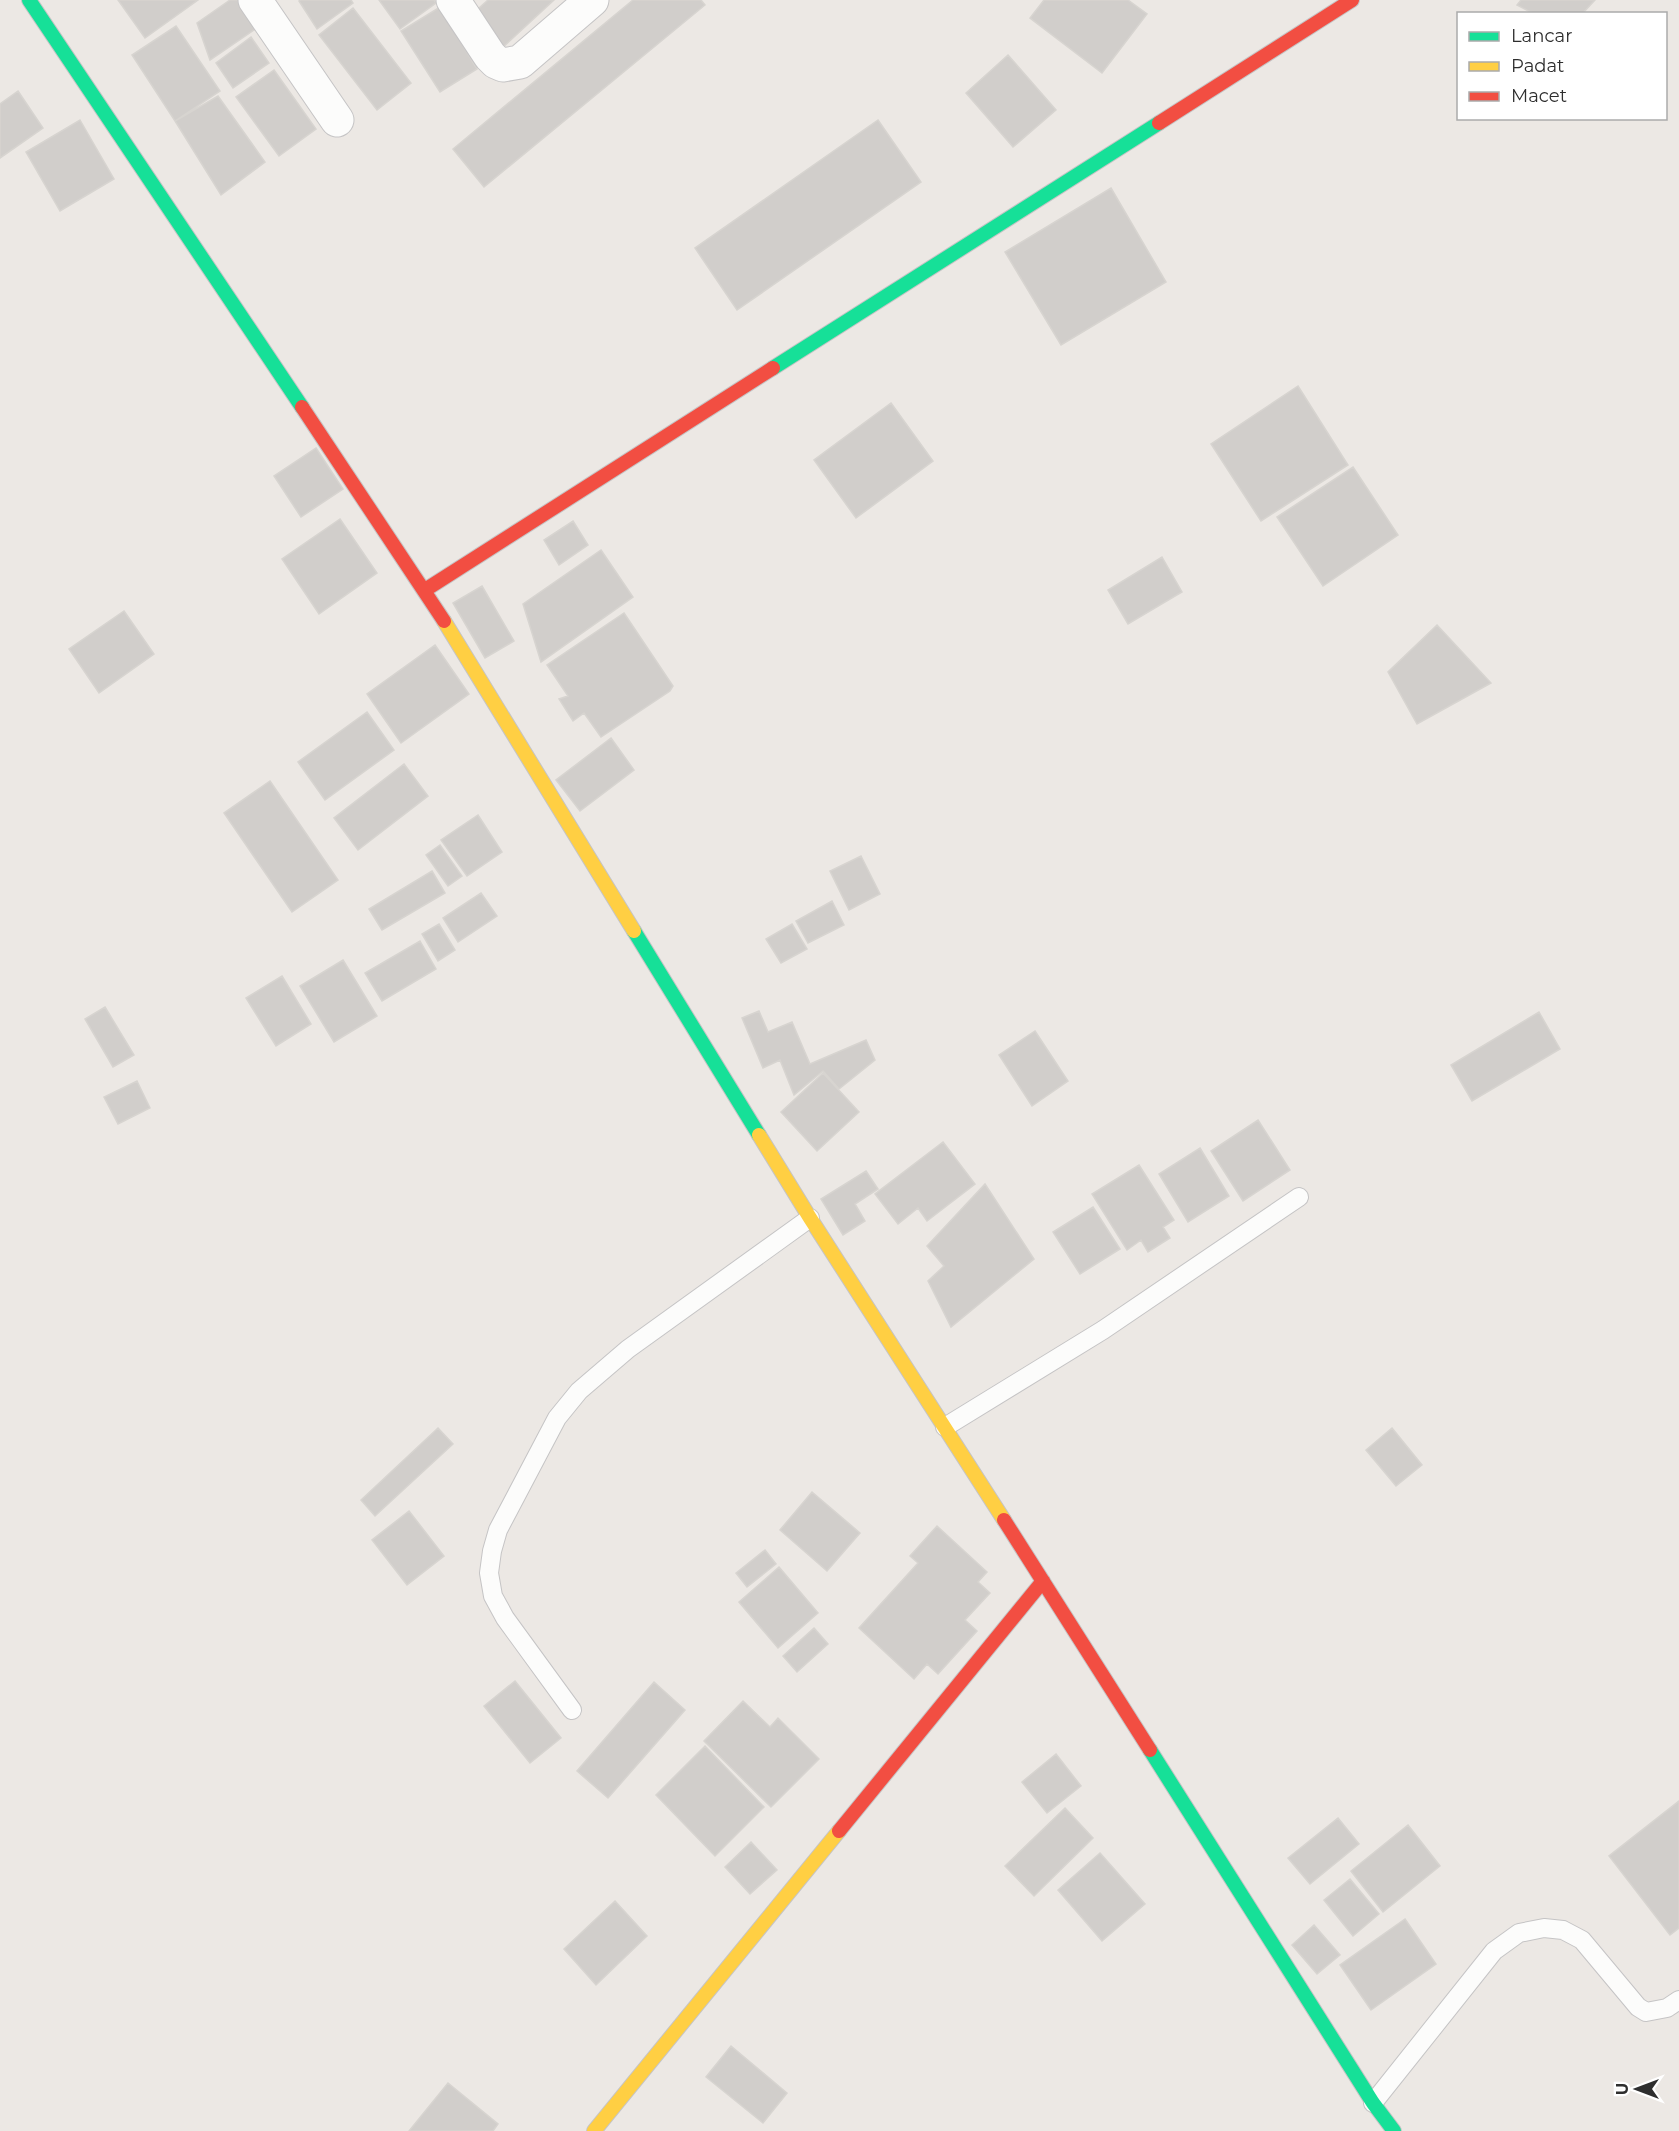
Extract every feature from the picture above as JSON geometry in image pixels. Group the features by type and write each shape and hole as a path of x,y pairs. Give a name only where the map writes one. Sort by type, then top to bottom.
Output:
{"street":[{"path":"29,0 425,590 810,1218 1373,2103 1394,2131"},
{"path":"255,0 336,120"},
{"path":"453,0 490,56 496,62 510,65 520,62 592,0"},
{"path":"425,590 1352,0"},
{"path":"594,2131 1043,1581"}],"lane":[{"path":"945,1427 1103,1330 1299,1197"},
{"path":"572,1710 505,1618 493,1596 489,1573 498,1530 557,1418 579,1391 628,1349 810,1218"},
{"path":"1373,2103 1494,1951 1519,1933 1544,1928 1563,1930 1582,1940 1638,2007 1646,2012 1666,2008 1679,2000"}],"building":[{"path":"118,0 198,0 145,38"},
{"path":"230,0 237,0 257,28 210,60 197,23"},
{"path":"351,0 353,3 317,29 299,1"},
{"path":"379,0 434,0 436,3 400,29"},
{"path":"488,0 554,0 501,49 470,16"},
{"path":"633,0 701,0 705,5 484,187 453,149"},
{"path":"1044,0 1128,0 1147,14 1102,73 1030,18"},
{"path":"1521,0 1595,0 1584,12 1530,12 1517,5"},
{"path":"440,7 477,69 440,92 401,31"},
{"path":"353,8 411,83 377,110 319,35"},
{"path":"176,26 220,91 175,121 132,55"},
{"path":"251,37 269,63 233,88 216,63"},
{"path":"1008,55 1056,110 1013,147 966,93"},
{"path":"274,70 316,129 279,156 236,97"},
{"path":"18,91 43,128 0,158 0,104"},
{"path":"218,96 265,162 221,195 175,121"},
{"path":"80,120 114,179 60,211 26,152"},
{"path":"878,120 921,182 737,310 695,248"},
{"path":"1111,188 1166,282 1061,345 1005,252"},
{"path":"1298,386 1348,465 1261,521 1211,444"},
{"path":"891,403 933,461 856,518 814,460"},
{"path":"316,448 343,489 301,517 274,476"},
{"path":"1353,467 1398,535 1323,586 1277,517"},
{"path":"340,519 377,573 319,614 282,559"},
{"path":"573,521 588,545 559,565 544,540"},
{"path":"601,550 633,597 541,662 523,604"},
{"path":"1162,557 1182,592 1128,624 1108,590"},
{"path":"482,586 514,641 485,658 453,603"},
{"path":"124,611 154,654 99,693 69,649"},
{"path":"624,613 673,686 670,691 601,737 584,713 573,721 559,699 568,696 547,665"},
{"path":"1437,625 1491,683 1417,724 1388,672"},
{"path":"435,645 469,694 401,743 367,694"},
{"path":"367,712 394,750 325,800 298,762"},
{"path":"611,738 634,770 580,811 556,780"},
{"path":"404,764 428,796 358,850 334,818"},
{"path":"270,781 338,880 292,912 224,813"},
{"path":"478,815 502,852 467,876 441,840"},
{"path":"440,845 462,876 448,886 426,855"},
{"path":"861,856 880,894 849,910 830,871"},
{"path":"432,871 445,893 382,930 369,909"},
{"path":"481,893 497,916 458,942 443,918"},
{"path":"832,901 844,925 808,943 796,921"},
{"path":"439,924 455,950 438,961 422,934"},
{"path":"792,924 807,949 781,963 766,939"},
{"path":"420,941 436,969 382,1001 365,973"},
{"path":"343,960 377,1016 334,1042 300,986"},
{"path":"282,976 311,1024 276,1046 246,998"},
{"path":"105,1007 134,1055 113,1067 85,1019"},
{"path":"759,1011 768,1032 792,1022 810,1064 866,1040 875,1060 839,1089 823,1071 794,1095 780,1060 763,1068 742,1018"},
{"path":"1539,1012 1560,1049 1472,1101 1451,1065"},
{"path":"1035,1031 1068,1081 1032,1106 999,1055"},
{"path":"823,1073 859,1112 817,1151 781,1112"},
{"path":"137,1081 150,1108 118,1124 104,1097"},
{"path":"1258,1120 1290,1170 1243,1201 1211,1151"},
{"path":"943,1142 975,1184 927,1221 918,1208 898,1224 875,1194"},
{"path":"1200,1148 1229,1196 1188,1222 1159,1174"},
{"path":"1139,1165 1174,1220 1163,1227 1170,1238 1148,1252 1141,1240 1127,1250 1092,1194"},
{"path":"866,1171 878,1189 855,1204 865,1221 843,1235 821,1199"},
{"path":"985,1184 1034,1259 951,1327 928,1281 944,1266 927,1246"},
{"path":"1093,1207 1120,1249 1080,1274 1053,1232"},
{"path":"438,1428 453,1444 375,1516 361,1500"},
{"path":"1392,1428 1422,1465 1396,1486 1366,1450"},
{"path":"812,1492 860,1533 827,1571 780,1530"},
{"path":"409,1511 444,1556 407,1585 372,1540"},
{"path":"937,1526 987,1572 978,1582 990,1593 965,1620 977,1631 938,1674 927,1664 914,1679 859,1628 918,1563 910,1556"},
{"path":"765,1550 776,1564 747,1587 736,1573"},
{"path":"779,1567 818,1613 778,1648 739,1602"},
{"path":"814,1628 828,1644 797,1672 783,1656"},
{"path":"515,1681 561,1738 530,1763 484,1706"},
{"path":"654,1682 685,1710 608,1798 577,1771"},
{"path":"743,1701 770,1727 778,1718 819,1759 771,1807 704,1741"},
{"path":"705,1746 764,1807 715,1856 656,1795"},
{"path":"1056,1754 1081,1786 1047,1813 1022,1782"},
{"path":"1679,1801 1679,1928 1670,1935 1609,1856"},
{"path":"1065,1808 1093,1838 1034,1896 1005,1866"},
{"path":"1338,1818 1359,1844 1310,1884 1288,1858"},
{"path":"1408,1825 1440,1866 1383,1912 1351,1871"},
{"path":"751,1842 777,1870 750,1894 725,1867"},
{"path":"1100,1853 1145,1904 1102,1941 1058,1890"},
{"path":"1350,1879 1379,1914 1353,1936 1324,1900"},
{"path":"615,1901 647,1936 596,1985 564,1949"},
{"path":"1405,1919 1436,1964 1371,2010 1340,1965"},
{"path":"1314,1925 1340,1955 1317,1974 1292,1945"},
{"path":"731,2046 787,2093 763,2123 706,2077"},
{"path":"448,2083 498,2124 493,2131 409,2131"}],"traffic: fast":[{"path":"29,0 302,407"},
{"path":"773,368 1159,123"},
{"path":"634,931 759,1135"},
{"path":"1150,1750 1373,2103 1394,2131"}],"traffic: slow":[{"path":"444,621 634,931"},
{"path":"759,1135 1004,1520"},
{"path":"594,2131 839,1831"}],"traffic: jam":[{"path":"1159,123 1352,0"},
{"path":"425,590 773,368"},
{"path":"302,407 444,621"},
{"path":"1004,1520 1150,1750"},
{"path":"839,1831 1043,1581"}]}
